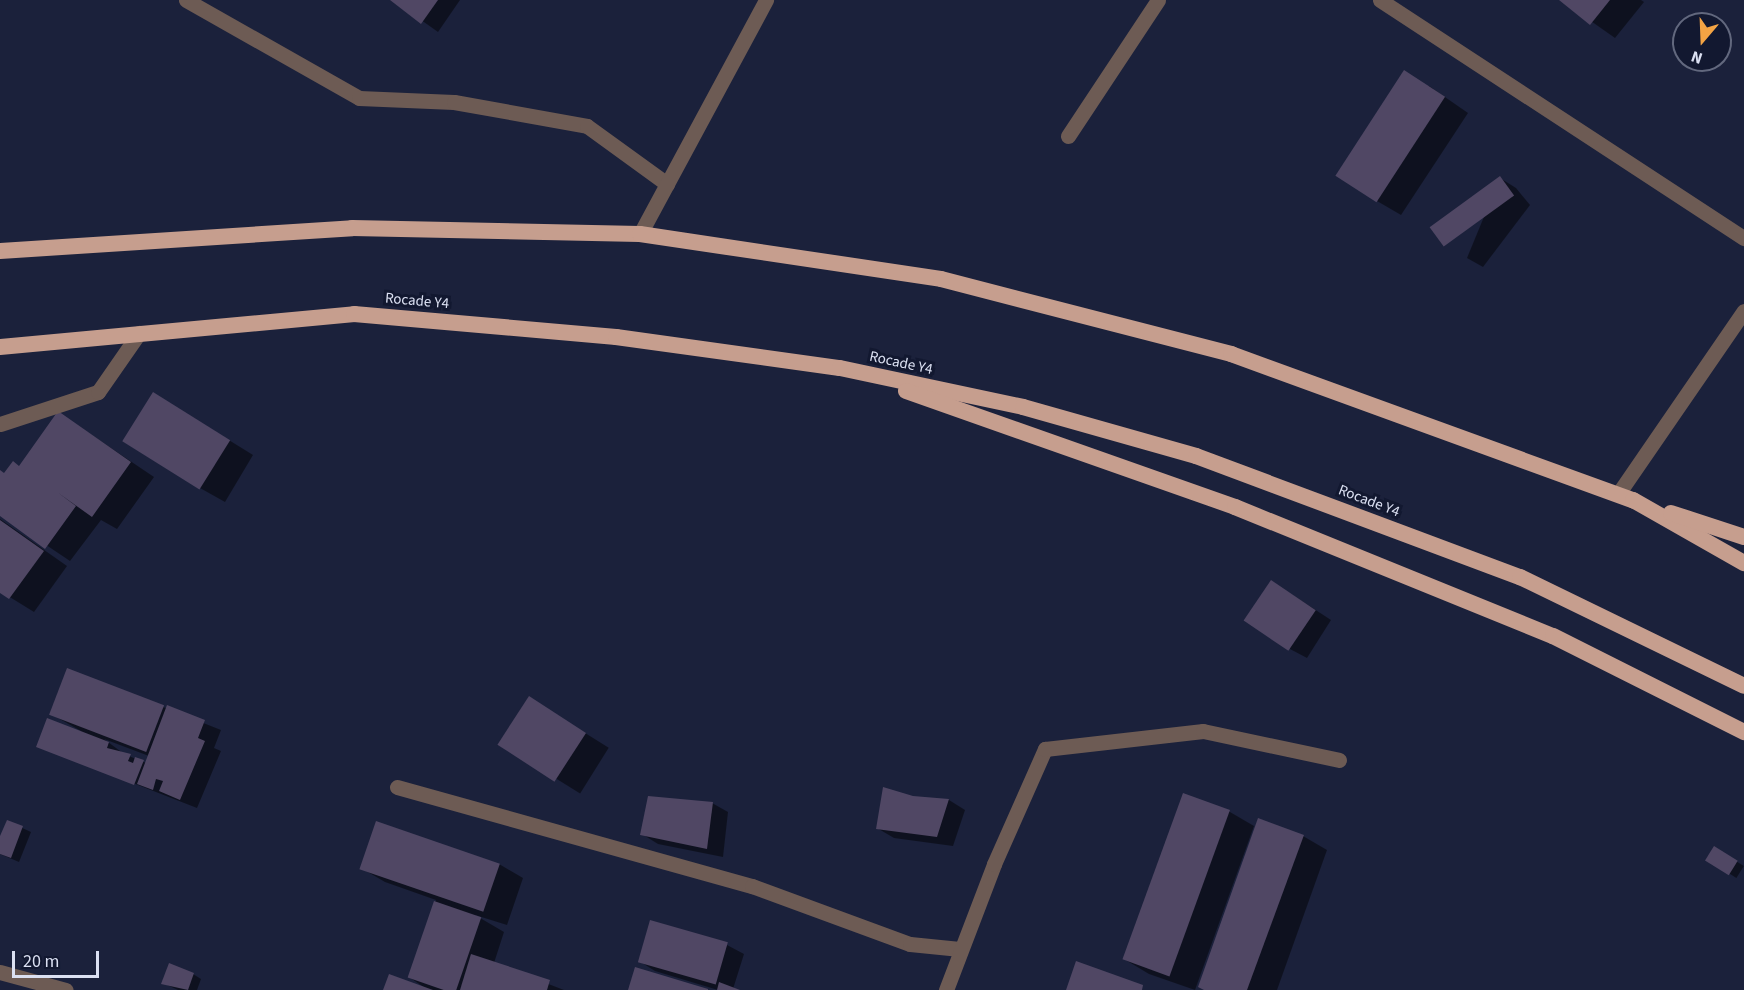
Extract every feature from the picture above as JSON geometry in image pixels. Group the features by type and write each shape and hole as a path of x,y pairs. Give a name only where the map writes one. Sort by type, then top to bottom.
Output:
{"highway":[{"path":"0,251 352,228 640,234 941,279 1231,354 1626,497 1744,537"},
{"name":"Rocade Y4","path":"0,347 354,314 616,337 840,368 1023,407 1196,456 1520,577 1744,686"},
{"path":"840,368 1234,507 1553,636 1744,732"},
{"path":"1626,497 1744,563"}],"street":[{"path":"186,0 359,98 454,102 587,126 667,184"},
{"path":"640,234 766,0"},
{"path":"1068,136 1158,0"},
{"path":"1380,0 1744,238"},
{"path":"1626,497 1744,311"},
{"path":"0,424 98,392 138,333"},
{"path":"946,990 960,949 1045,749 1203,731 1339,760"},
{"path":"397,787 752,886 910,944 960,949"},
{"path":"0,972 66,990"}],"building":[{"path":"390,0 438,0 421,24"},
{"path":"1559,0 1610,0 1590,25"},
{"path":"1404,70 1445,97 1376,202 1335,176"},
{"path":"1500,176 1514,195 1444,247 1430,227"},
{"path":"153,392 230,440 199,489 122,441"},
{"path":"58,411 131,462 92,517 57,492 76,506 45,549 0,516 0,470 4,473 13,461 19,466"},
{"path":"0,520 44,551 9,599 0,593"},
{"path":"1271,580 1316,610 1288,651 1244,621"},
{"path":"67,668 164,705 146,752 49,715"},
{"path":"529,696 586,733 554,782 497,745"},
{"path":"167,705 205,720 198,738 205,741 180,800 159,791 163,781 156,779 153,790 137,784"},
{"path":"47,718 109,742 107,748 131,754 128,761 133,763 135,757 144,760 134,785 36,747"},
{"path":"883,787 913,796 949,799 937,837 876,829"},
{"path":"1183,793 1230,810 1169,976 1122,959"},
{"path":"648,796 713,802 707,849 640,835"},
{"path":"1258,818 1304,835 1247,990 1204,990 1198,987"},
{"path":"7,820 23,826 11,858 0,854 0,836"},
{"path":"376,821 500,864 483,912 359,869"},
{"path":"1714,846 1738,861 1729,875 1705,860"},
{"path":"434,901 481,917 456,990 444,990 408,978"},
{"path":"650,920 728,942 716,985 638,962"},
{"path":"471,954 550,980 547,990 460,990"},
{"path":"1076,961 1143,985 1142,990 1066,990"},
{"path":"169,963 194,973 188,990 161,984"},
{"path":"635,967 708,989 708,990 628,990"},
{"path":"389,974 433,990 383,990"},
{"path":"719,982 740,990 717,990"}]}
